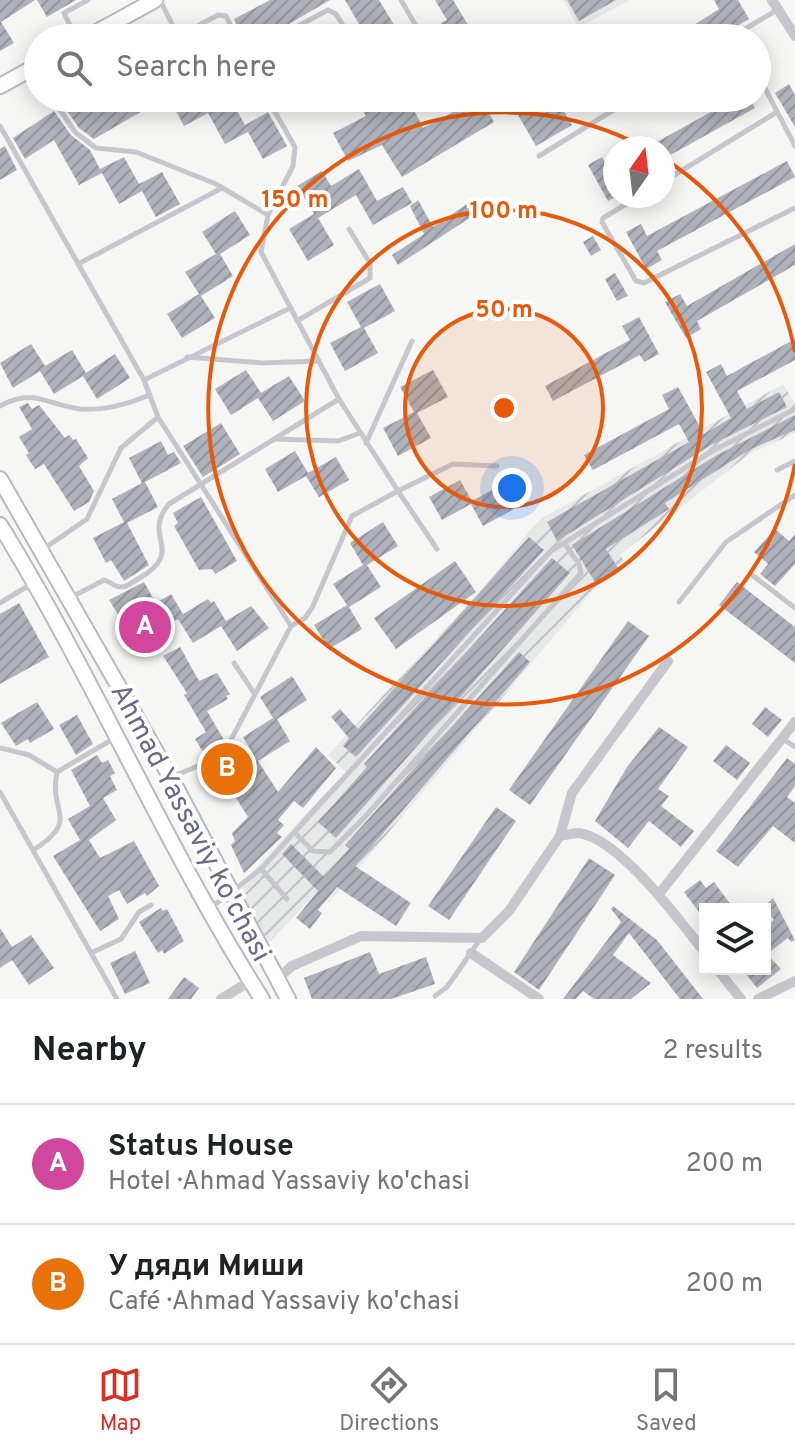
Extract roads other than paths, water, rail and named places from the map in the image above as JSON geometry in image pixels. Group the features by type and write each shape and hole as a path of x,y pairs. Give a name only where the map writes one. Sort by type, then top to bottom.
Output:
{"main road":[{"path":"111,24 158,0"},
{"path":"0,86 24,75"},
{"name":"Ahmad Yassaviy ko'chasi","path":"0,479 171,778 288,999"},
{"name":"Ahmad Yassaviy ko'chasi","path":"0,525 35,582 209,909 262,999"}],"street":[{"path":"775,4 795,36"},
{"path":"277,979 292,966 361,936 482,938 509,911 560,836 572,793 668,661"},
{"path":"659,894 795,722"},
{"path":"560,836 578,833 607,845 659,894 699,945"},
{"path":"471,953 539,999"},
{"path":"722,975 741,999"},
{"path":"221,999 250,981"},
{"path":"758,999 795,981"}],"lane":[{"path":"69,24 64,13 88,0"},
{"path":"158,0 172,24"},
{"path":"401,0 415,24"},
{"path":"751,24 775,4"},
{"path":"302,24 328,10 336,14 342,24"},
{"path":"202,24 218,15 226,16 230,24"},
{"path":"771,100 795,146"},
{"path":"61,112 75,132 96,148 136,152 222,188 268,215"},
{"path":"275,112 295,147 293,166 268,215 261,252 288,309 339,399 437,549"},
{"path":"539,156 610,112"},
{"path":"675,175 777,112"},
{"path":"0,126 144,380 158,417 291,626"},
{"path":"78,264 222,188"},
{"path":"620,208 603,218 602,222 636,281 644,283 795,208"},
{"path":"297,321 370,278 370,263 349,229"},
{"path":"144,380 288,309"},
{"path":"366,443 412,341"},
{"path":"186,357 263,363 318,361"},
{"path":"0,406 30,395 80,409 103,408 149,395"},
{"path":"69,599 104,580 115,586 126,586 156,569 162,559 159,522 162,511 339,399"},
{"path":"209,909 261,869 540,563 564,543 714,450 795,409"},
{"path":"42,550 87,519 121,448 158,417"},
{"path":"274,439 338,441 360,433"},
{"path":"777,470 795,461"},
{"path":"171,778 223,755 291,626 305,618 312,608 352,516 453,464 497,466"},
{"path":"679,602 726,542 795,495"},
{"path":"295,833 313,851 330,852 363,819 581,573 579,564 564,543"},
{"path":"752,575 795,608"},
{"path":"0,603 35,582"},
{"path":"234,663 254,693"},
{"path":"35,849 56,835 61,827 54,785 57,772 118,736"},
{"path":"782,739 795,747"},
{"path":"0,748 29,755 57,772"},
{"path":"0,792 35,849 117,999"},
{"path":"261,869 287,899"},
{"path":"93,952 121,939 139,912 151,905"},
{"path":"435,996 447,987 482,938"}],"place":[{"name":"Status House","path":"145,627"},
{"name":"У дяди Миши","path":"227,769"}]}
